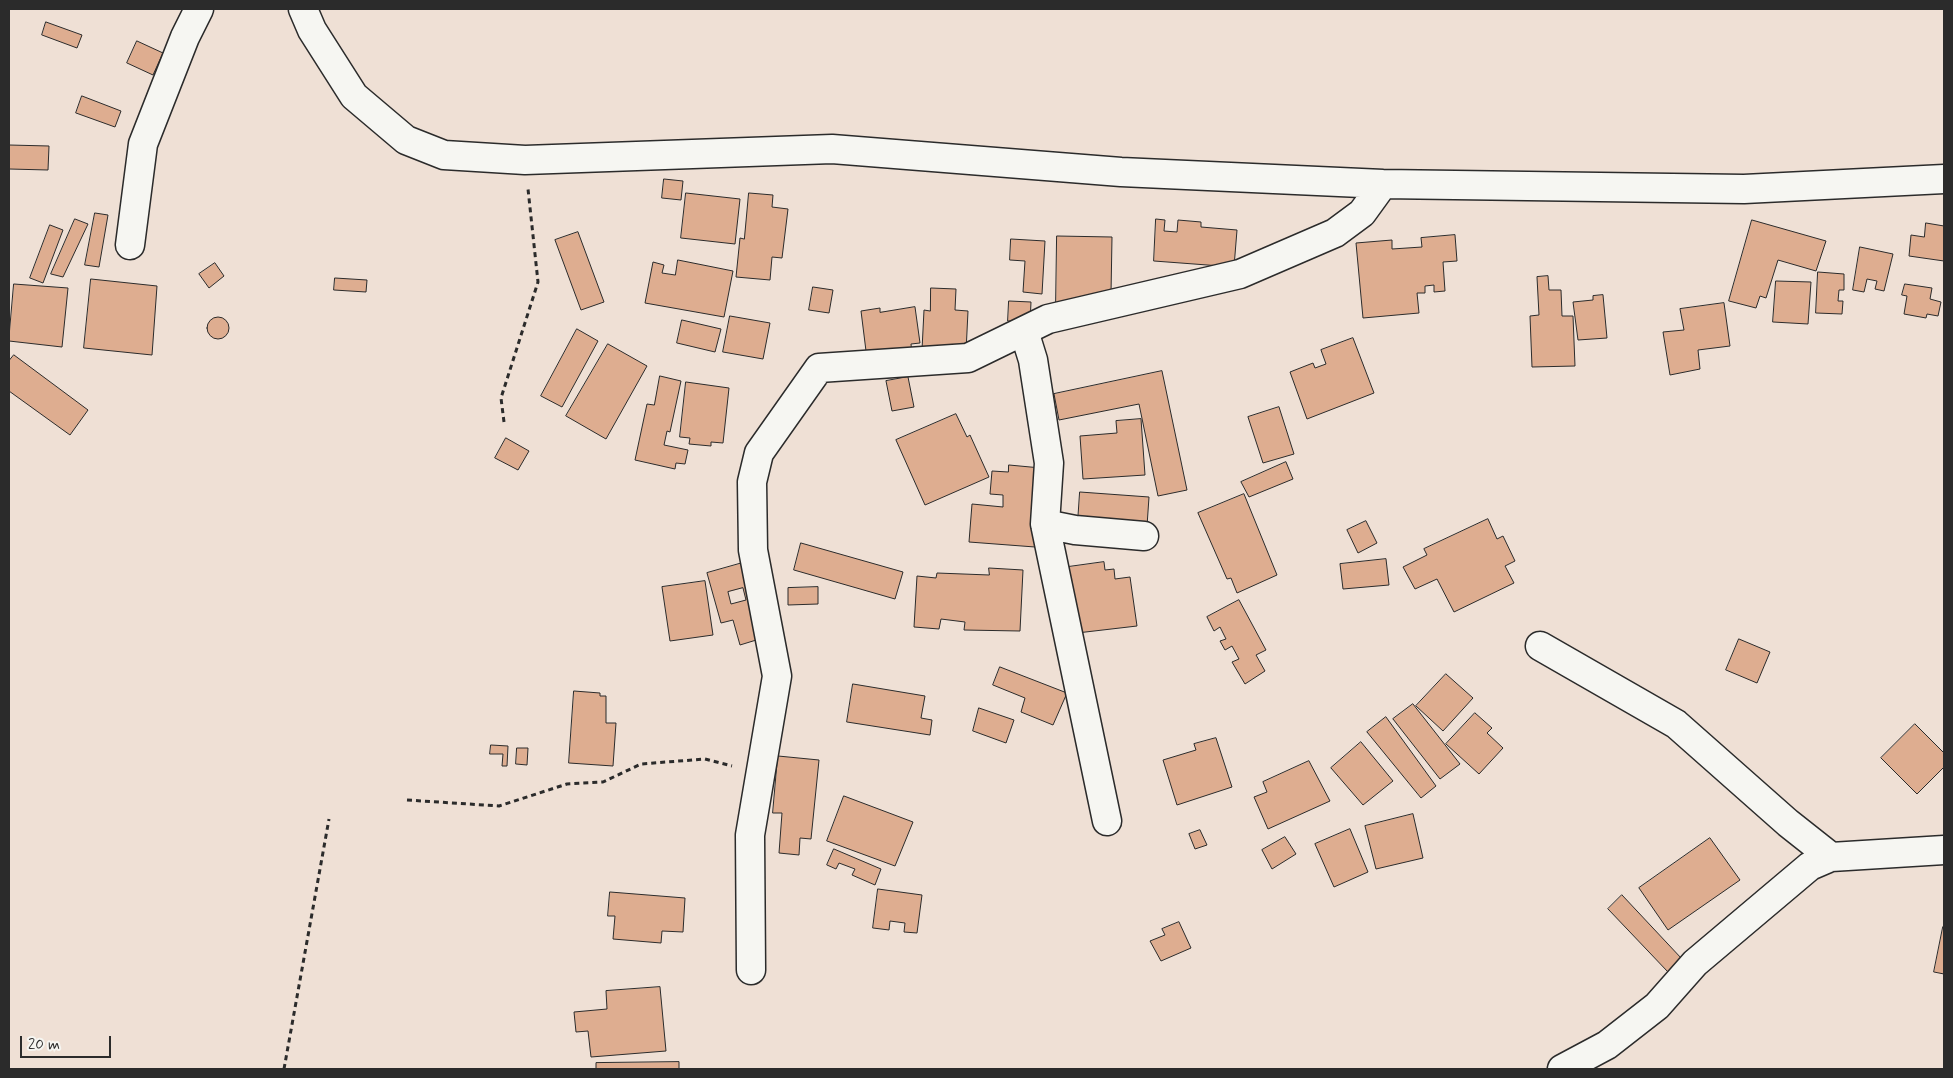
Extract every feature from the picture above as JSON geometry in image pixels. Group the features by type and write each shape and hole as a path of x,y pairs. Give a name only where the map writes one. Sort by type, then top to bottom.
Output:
{"street":[{"path":"130,245 143,144 185,37 199,9"},
{"path":"303,9 312,30 354,96 406,140 444,155 524,160 832,149 1121,172 1383,184 1744,189 1944,179"},
{"path":"751,970 750,836 777,676 753,550 752,482 759,453 819,368 968,358 1048,319 1240,274 1335,233 1362,213 1383,184"},
{"path":"1024,331 1033,360 1049,464 1045,524 1107,821"},
{"path":"1045,524 1075,530 1144,536"},
{"path":"1540,646 1676,724 1788,823 1831,857"},
{"path":"1562,1069 1607,1045 1657,1006 1695,963 1810,866 1831,857 1944,850"}],"path":[{"path":"504,422 500,398 538,282 524,160"},
{"path":"407,800 499,806 567,784 603,782 641,764 705,759 762,773"},
{"path":"284,1069 329,819"}],"building":[{"path":"46,22 82,35 77,48 42,35"},
{"path":"137,41 163,53 153,75 127,63"},
{"path":"82,96 121,111 115,127 76,113"},
{"path":"9,145 49,146 48,170 9,169"},
{"path":"664,179 683,181 681,200 662,198"},
{"path":"686,193 740,199 735,244 681,238"},
{"path":"749,193 773,195 772,207 788,209 782,258 772,257 770,280 736,277 740,238 744,239"},
{"path":"95,213 108,215 99,267 85,265"},
{"path":"75,219 88,224 63,277 51,274"},
{"path":"1156,219 1165,220 1164,231 1177,232 1178,220 1201,222 1201,227 1237,230 1234,267 1154,261"},
{"path":"1752,220 1826,241 1816,271 1778,260 1766,298 1760,296 1756,308 1729,301"},
{"path":"1926,223 1944,226 1944,261 1909,256 1911,235 1924,237"},
{"path":"50,225 63,230 43,283 30,278"},
{"path":"578,232 604,302 581,310 555,240"},
{"path":"1455,235 1457,261 1443,262 1445,291 1434,292 1434,285 1425,286 1425,293 1417,293 1419,313 1363,318 1356,243 1392,240 1392,249 1422,247 1421,238"},
{"path":"1057,236 1112,237 1111,294 1092,294 1092,304 1056,304"},
{"path":"1011,239 1045,241 1042,294 1023,292 1025,261 1010,260"},
{"path":"1860,247 1893,254 1884,291 1875,289 1877,281 1867,279 1864,292 1853,290"},
{"path":"678,260 733,271 724,317 645,303 653,262 664,265 662,273 675,275"},
{"path":"215,263 224,276 209,288 199,274"},
{"path":"1818,272 1844,274 1844,290 1839,290 1838,301 1843,301 1842,314 1816,313"},
{"path":"1548,276 1549,290 1561,290 1562,316 1573,316 1575,366 1532,367 1530,316 1539,315 1537,277"},
{"path":"335,278 367,280 366,292 334,290"},
{"path":"91,279 157,286 152,355 84,348"},
{"path":"1776,281 1811,282 1808,324 1773,322"},
{"path":"14,284 68,288 62,347 9,341"},
{"path":"1905,284 1932,288 1930,299 1941,302 1938,316 1927,314 1926,318 1904,314 1907,296 1902,295"},
{"path":"813,287 833,290 829,313 809,310"},
{"path":"931,288 956,289 955,310 968,311 966,352 922,350 924,310 930,311"},
{"path":"1603,295 1607,338 1578,340 1573,302 1593,300 1593,296"},
{"path":"1009,301 1031,302 1030,323 1008,321"},
{"path":"1724,303 1730,346 1698,350 1700,369 1670,375 1663,332 1684,330 1680,309"},
{"path":"915,307 920,343 911,344 912,354 867,359 861,311 880,308 880,312"},
{"path":"730,316 770,323 763,359 723,352"},
{"path":"218,317 226,320 229,328 226,336 218,339 210,336 207,328 210,320"},
{"path":"682,320 721,329 715,352 677,343"},
{"path":"577,329 598,341 562,407 541,396"},
{"path":"1353,338 1374,393 1307,419 1290,372 1313,363 1315,368 1326,364 1321,350"},
{"path":"608,344 647,366 606,439 566,416"},
{"path":"14,355 88,410 70,435 9,391 9,361"},
{"path":"1162,371 1187,490 1158,496 1139,404 1059,420 1054,394"},
{"path":"660,376 681,381 670,432 667,431 664,445 688,450 685,464 676,463 675,469 635,460 647,404 654,405"},
{"path":"908,377 914,407 892,411 886,381"},
{"path":"686,382 729,388 723,443 711,442 711,446 689,444 690,438 680,437"},
{"path":"1279,407 1294,454 1263,463 1248,417"},
{"path":"956,414 967,437 970,435 989,477 925,505 896,440"},
{"path":"1141,419 1145,475 1083,479 1080,436 1117,433 1116,421"},
{"path":"506,438 529,451 518,470 495,458"},
{"path":"1286,462 1293,479 1249,497 1241,482"},
{"path":"1009,465 1041,468 1035,547 969,542 972,504 1003,507 1003,495 990,494 992,471 1008,472"},
{"path":"1080,492 1149,497 1147,526 1078,522"},
{"path":"1244,494 1277,575 1237,593 1231,578 1227,579 1198,513"},
{"path":"1488,519 1497,539 1503,536 1515,561 1505,566 1514,583 1454,612 1437,579 1415,589 1403,567 1427,555 1424,549"},
{"path":"1366,521 1377,543 1358,553 1347,530"},
{"path":"801,543 903,572 895,599 794,570"},
{"path":"1386,559 1389,585 1343,589 1340,564"},
{"path":"746,562 766,637 740,645 733,620 721,623 707,573","holes":["743,588 746,600 731,604 728,592"]},
{"path":"1104,562 1105,570 1114,569 1115,579 1130,577 1137,626 1077,633 1068,567"},
{"path":"989,568 1023,570 1020,631 964,630 965,622 941,619 939,629 914,627 917,576 936,578 937,573 989,575"},
{"path":"705,581 713,635 670,641 662,587"},
{"path":"818,587 818,604 788,605 788,588"},
{"path":"1239,600 1266,650 1256,655 1265,671 1245,684 1232,662 1239,659 1232,646 1225,650 1220,641 1226,639 1220,627 1214,631 1207,617"},
{"path":"1739,639 1770,652 1757,683 1726,670"},
{"path":"1000,667 1067,693 1053,725 1021,712 1025,698 993,685"},
{"path":"1446,674 1473,698 1443,731 1416,706"},
{"path":"853,684 925,696 921,718 932,720 930,735 847,722"},
{"path":"574,691 600,693 600,696 606,696 606,723 616,723 613,766 569,763"},
{"path":"1413,704 1460,764 1440,779 1393,719"},
{"path":"979,708 1014,720 1006,743 973,731"},
{"path":"1475,713 1492,728 1487,733 1503,748 1479,774 1446,744"},
{"path":"1386,717 1436,786 1421,798 1367,732"},
{"path":"1915,724 1944,753 1944,767 1917,794 1881,758"},
{"path":"1216,738 1232,787 1177,805 1163,760 1196,750 1194,744"},
{"path":"1361,742 1393,781 1363,805 1331,768"},
{"path":"491,745 508,746 507,766 502,766 503,754 490,754"},
{"path":"517,748 528,748 527,765 516,764"},
{"path":"778,756 819,760 811,839 800,838 799,855 779,853 782,813 773,813"},
{"path":"1309,761 1330,801 1268,829 1254,797 1267,792 1263,782"},
{"path":"844,796 913,822 895,866 827,841"},
{"path":"1413,814 1423,858 1376,869 1365,826"},
{"path":"1350,829 1368,872 1334,887 1315,844"},
{"path":"1200,830 1207,845 1195,849 1189,834"},
{"path":"1285,837 1296,854 1272,869 1262,850"},
{"path":"1710,838 1740,880 1668,930 1639,888"},
{"path":"834,849 881,869 875,885 852,875 855,869 839,863 836,869 827,865"},
{"path":"878,889 922,895 917,933 904,932 905,923 890,921 889,930 873,928"},
{"path":"610,892 685,898 683,932 662,931 661,943 613,939 615,916 608,916"},
{"path":"1622,895 1682,959 1668,972 1608,909"},
{"path":"1179,922 1191,948 1161,961 1150,941 1165,935 1162,929"},
{"path":"1944,928 1944,974 1934,972"},
{"path":"660,987 666,1051 591,1057 588,1031 576,1032 574,1012 607,1009 606,991"},
{"path":"679,1062 679,1069 596,1069 596,1063"}]}
